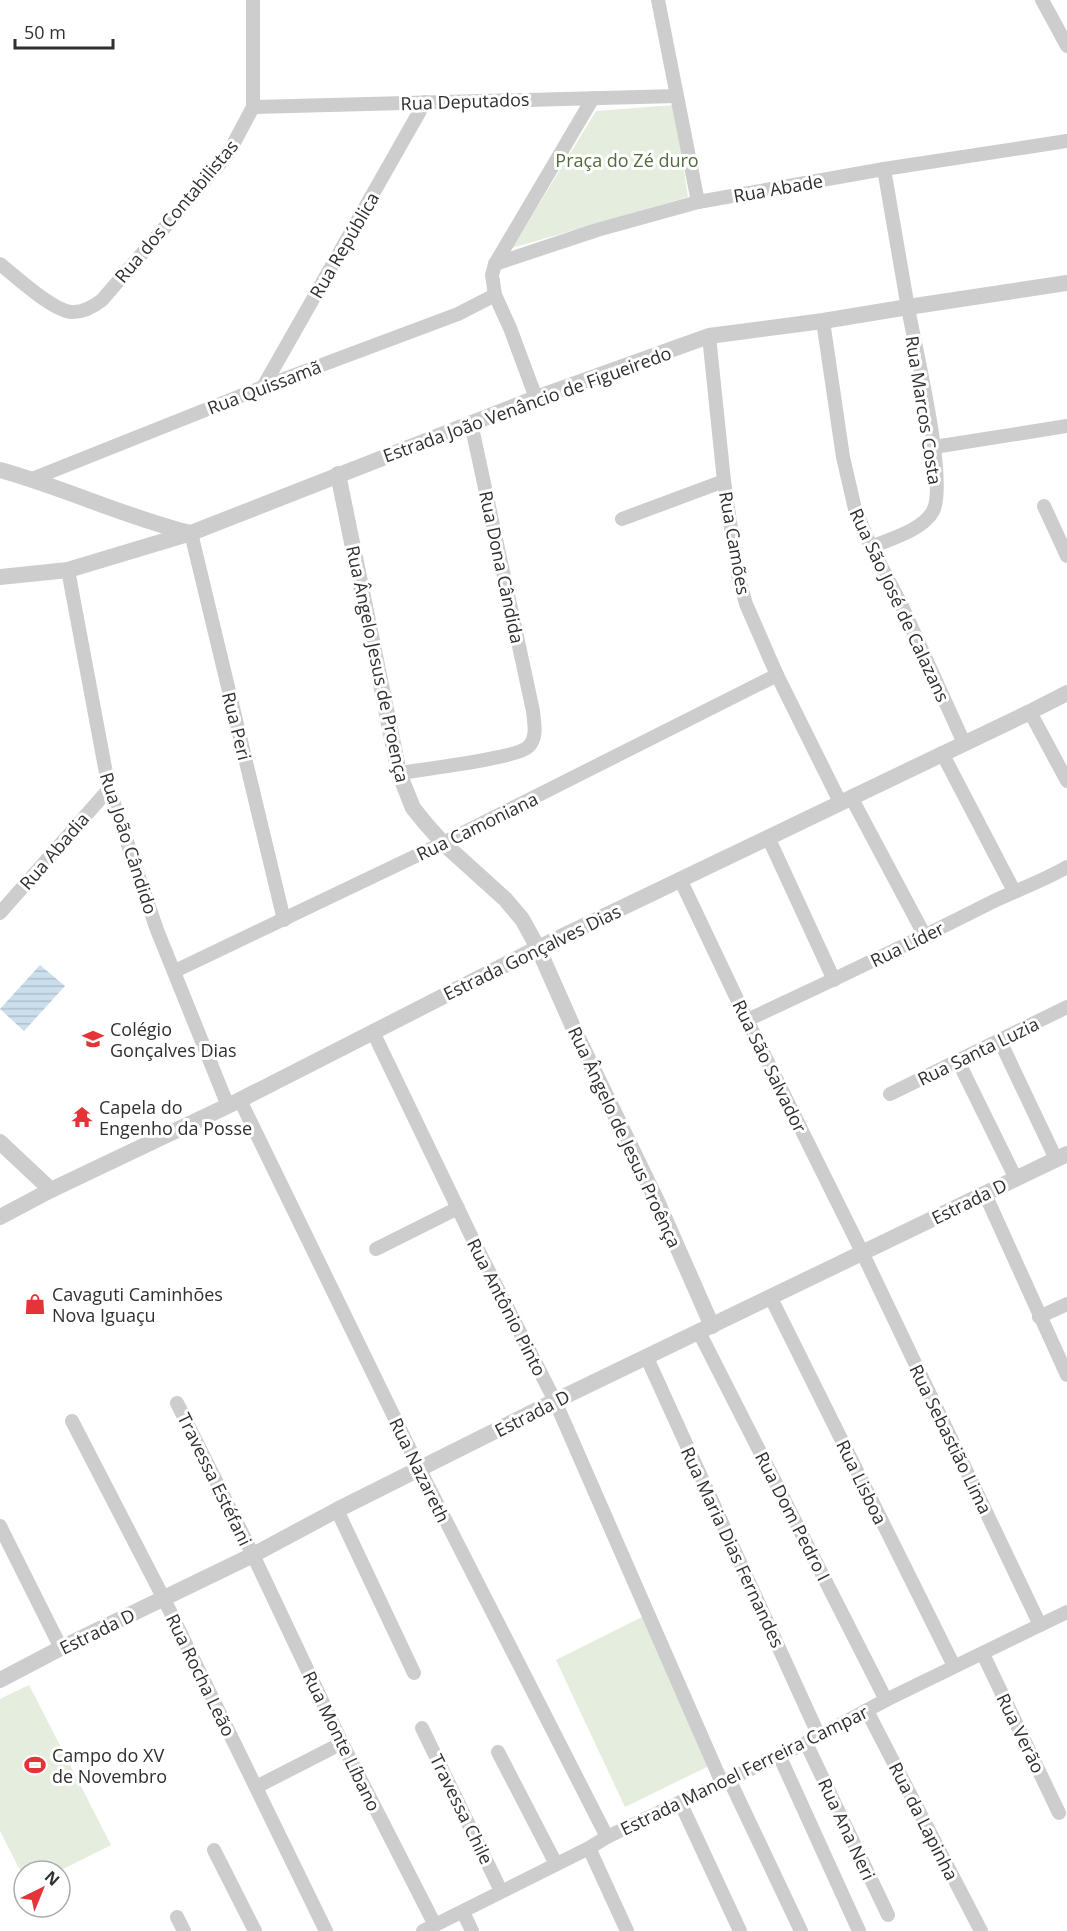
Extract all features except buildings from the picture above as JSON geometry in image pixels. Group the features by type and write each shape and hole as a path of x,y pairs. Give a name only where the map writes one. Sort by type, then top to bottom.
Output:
{"street":[{"name":"Rua dos Contabilistas","path":"0,264 40,296 63,310 79,312 102,300 228,154 252,107 253,0"},
{"path":"658,0 698,202"},
{"path":"1042,0 1067,46"},
{"name":"Rua Deputados","path":"252,107 677,96"},
{"path":"536,398 495,295 492,275 495,264 593,98"},
{"name":"Rua República","path":"263,387 425,102"},
{"name":"Rua Abade","path":"495,264 597,230 698,202 884,168 1067,141"},
{"name":"Rua Marcos Costa","path":"871,547 926,521 933,510 937,495 934,447 884,168"},
{"name":"Estrada João Venâncio de Figueiredo","path":"0,577 68,570 191,533 536,398 709,336 1067,284"},
{"name":"Rua Quissamã","path":"32,479 263,387 458,314 495,295"},
{"name":"Rua São José de Calazans","path":"823,321 843,458 855,509 871,547 901,604 963,743"},
{"name":"Rua Camões","path":"709,336 724,481 743,595 777,675 925,936"},
{"name":"Rua Dona Cândida","path":"399,773 523,751 529,747 535,737 533,711 471,423"},
{"path":"934,447 1067,426"},
{"path":"0,470 32,479 135,518 191,533"},
{"name":"Rua Ângelo Jesus de Proença","path":"338,474 399,773 413,808 443,843 505,898 522,919 538,948"},
{"path":"622,519 724,481"},
{"path":"1044,506 1067,556"},
{"name":"Rua Peri","path":"191,533 284,920"},
{"name":"Rua João Cândido","path":"68,570 109,789 157,930 234,1103"},
{"name":"Rua Camoniana","path":"175,971 443,843 777,675"},
{"name":"Estrada Gonçalves Dias","path":"0,1217 51,1190 234,1103 538,948 1067,693"},
{"path":"1030,712 1067,781"},
{"path":"942,753 1014,891"},
{"name":"Rua Abadia","path":"0,913 109,789"},
{"path":"768,837 834,980"},
{"name":"Rua Líder","path":"747,1020 1067,867"},
{"name":"Rua São Salvador","path":"680,879 862,1252"},
{"name":"Rua Ângelo de Jesus Proênça","path":"538,948 577,1036 657,1201 705,1329"},
{"name":"Rua Santa Luzia","path":"890,1094 1067,1007"},
{"name":"Rua Antônio Pinto","path":"373,1032 555,1401 725,1781 801,1931"},
{"path":"1000,1041 1061,1156"},
{"path":"958,1061 1016,1179"},
{"name":"Rua Nazareth","path":"234,1103 607,1837"},
{"path":"0,1142 51,1190"},
{"name":"Estrada D","path":"0,1680 253,1555 337,1510 555,1401 1061,1156"},
{"path":"985,1194 1067,1375"},
{"path":"376,1250 458,1208"},
{"name":"Rua Sebastião Lima","path":"862,1252 1040,1625"},
{"name":"Rua Lisboa","path":"771,1298 954,1666"},
{"path":"1039,1317 1067,1304"},
{"name":"Rua Dom Pedro I","path":"705,1329 886,1700"},
{"name":"Rua Maria Dias Fernandes","path":"646,1358 819,1736"},
{"name":"Travessa Estéfani","path":"177,1403 253,1555"},
{"name":"Rua Rocha Leão","path":"72,1420 164,1599 326,1931"},
{"path":"337,1510 414,1673"},
{"path":"0,1526 61,1648"},
{"name":"Rua Monte Líbano","path":"253,1555 429,1928"},
{"name":"Estrada Manoel Ferreira Campar","path":"429,1928 607,1837 806,1743 886,1700 1067,1612"},
{"name":"Rua Verão","path":"982,1654 1059,1814"},
{"name":"Rua da Lapinha","path":"867,1711 981,1931"},
{"name":"Travessa Chile","path":"422,1728 501,1891"},
{"path":"256,1787 342,1743"},
{"name":"Rua Ana Neri","path":"806,1743 888,1915"},
{"path":"498,1752 556,1864"},
{"path":"779,1755 859,1931"},
{"path":"680,1802 740,1931"},
{"path":"589,1848 627,1931"},
{"path":"214,1850 255,1931"},
{"path":"463,1912 472,1931"},
{"path":"177,1917 184,1931"}],"green space":[{"name":"Praça do Zé duro","path":"674,105 688,197 512,248 596,111"},
{"path":"644,1616 711,1765 625,1807 556,1660"},
{"name":"Campo do XV de Novembro","path":"29,1685 111,1845 72,1864 72,1859 14,1859 0,1831 0,1699"}],"water":[{"path":"40,965 65,986 24,1031 0,1009"}],"place":[{"name":"Colégio Gonçalves Dias","path":"93,1039"},
{"name":"Capela do Engenho da Posse","path":"82,1117"},
{"name":"Cavaguti Caminhões Nova Iguaçu","path":"35,1304"},
{"name":"Campo do XV de Novembro","path":"35,1765"}]}
